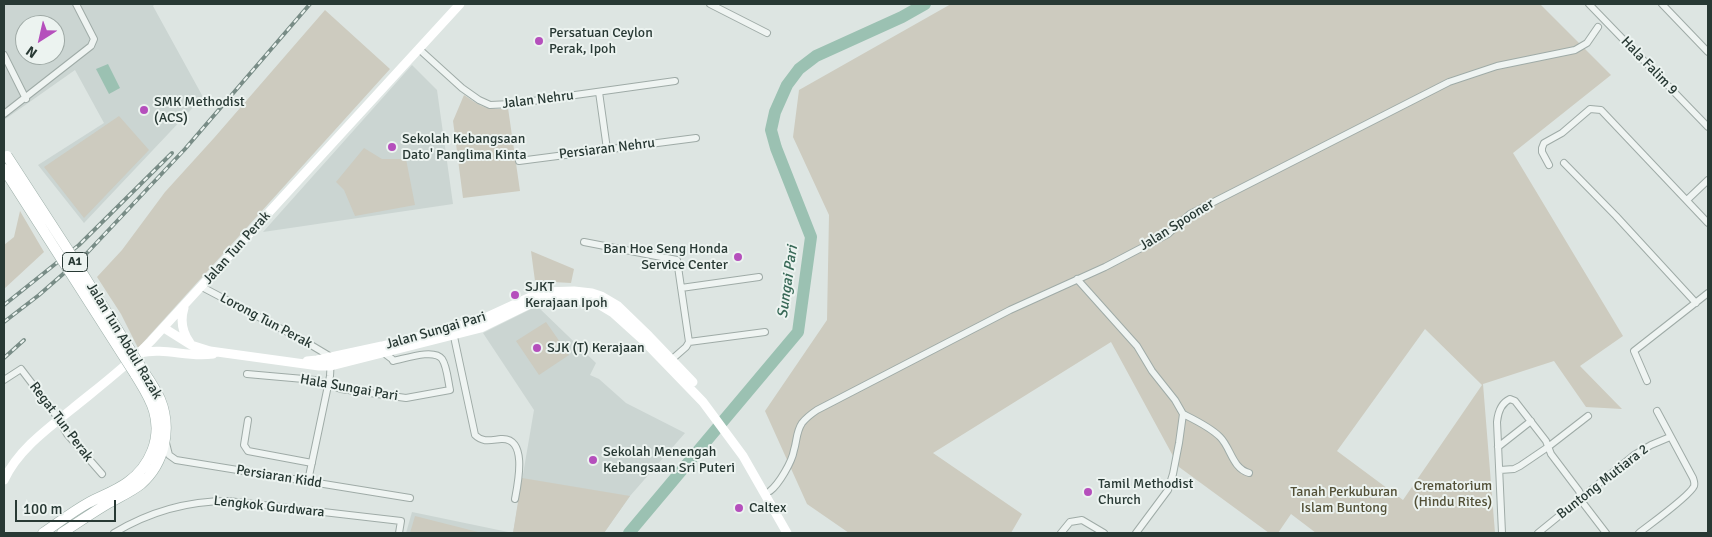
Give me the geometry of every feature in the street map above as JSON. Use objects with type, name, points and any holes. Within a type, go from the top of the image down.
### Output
[{"type":"main road","name":"Jalan Tun Perak","points":[[4,480],[12,464],[20,455],[58,420],[139,353],[164,328],[460,4]]},
{"type":"main road","name":"Jalan Tun Abdul Razak","points":[[5,154],[72,256],[138,371],[156,422],[155,442],[142,470],[127,483],[84,506],[43,533]]},
{"type":"main road","name":"Jalan Tun Abdul Razak","points":[[4,169],[138,371],[155,390],[162,407],[166,427],[160,458],[142,483],[62,533]]},
{"type":"main road","name":"Jalan Sungai Pari","points":[[164,328],[191,345],[204,350],[287,362],[331,361],[384,353],[430,341],[478,321],[544,299],[591,301],[613,312],[670,361],[705,400],[770,491],[794,533]]},
{"type":"main road","points":[[186,303],[182,327],[191,345]]},
{"type":"main road","name":"Jalan Sungai Pari","points":[[331,361],[453,332]]},
{"type":"main road","points":[[139,353],[160,350],[200,356],[223,353]]},
{"type":"main road","name":"Jalan Sungai Pari","points":[[745,455],[787,533]]},
{"type":"street","points":[[4,114],[26,99],[93,43],[94,39],[76,4]]},
{"type":"street","points":[[710,4],[767,33]]},
{"type":"street","name":"Hala Falim 9","points":[[1589,4],[1708,127]]},
{"type":"street","points":[[1662,4],[1708,52]]},
{"type":"street","name":"Jalan Spooner","points":[[770,491],[789,464],[794,452],[798,430],[808,416],[1010,310],[1105,267],[1168,234],[1190,214],[1449,82],[1497,66],[1575,50],[1587,43],[1598,27]]},
{"type":"street","name":"Jalan Nehru","points":[[419,49],[467,92],[478,100],[490,105],[676,81]]},
{"type":"street","points":[[4,55],[26,99]]},
{"type":"street","points":[[599,92],[607,149]]},
{"type":"street","points":[[1549,165],[1542,152],[1544,143],[1562,133],[1590,109],[1603,111],[1708,223]]},
{"type":"street","name":"Persiaran Nehru","points":[[519,161],[696,138]]},
{"type":"street","points":[[1564,163],[1696,303]]},
{"type":"street","points":[[1687,200],[1708,180]]},
{"type":"street","points":[[584,242],[677,260],[689,342]]},
{"type":"street","points":[[681,288],[759,277]]},
{"type":"street","points":[[1077,279],[1137,346],[1152,371],[1171,394],[1183,414],[1220,436],[1239,468],[1249,473]]},
{"type":"street","name":"Lorong Tun Perak","points":[[202,287],[306,342],[331,361]]},
{"type":"street","points":[[1646,381],[1634,351],[1708,293]]},
{"type":"street","points":[[453,332],[475,435],[482,440],[510,440],[518,452],[519,463],[515,499]]},
{"type":"street","points":[[670,361],[689,342],[765,332]]},
{"type":"street","points":[[384,353],[392,358],[392,361],[432,353],[430,341]]},
{"type":"street","name":"Hala Sungai Pari","points":[[248,374],[315,380],[341,389],[406,398],[450,390],[444,360],[432,353]]},
{"type":"street","points":[[308,481],[329,384],[331,361]]},
{"type":"street","name":"Regat Tun Perak","points":[[4,380],[21,369],[67,434],[102,474]]},
{"type":"street","points":[[1502,533],[1498,415],[1500,409],[1510,400],[1515,401],[1546,441],[1551,454],[1579,491],[1585,506],[1606,533]]},
{"type":"street","points":[[1639,533],[1687,495],[1694,486],[1693,478],[1657,411]]},
{"type":"street","points":[[1136,533],[1168,490],[1178,451],[1183,414]]},
{"type":"street","points":[[1500,470],[1514,469],[1520,466],[1588,416]]},
{"type":"street","points":[[248,420],[244,445],[248,451],[312,463]]},
{"type":"street","points":[[1498,447],[1531,421]]},
{"type":"street","name":"Buntong Mutiara 2","points":[[1538,533],[1634,455],[1670,436]]},
{"type":"street","name":"Persiaran Kidd","points":[[165,437],[168,452],[176,460],[410,498]]},
{"type":"street","name":"Lengkok Gurdwara","points":[[114,533],[129,524],[160,512],[210,501],[242,501],[285,508],[401,521],[399,533]]},
{"type":"street","points":[[1061,533],[1070,522],[1082,520],[1104,533]]},
{"type":"shaded area","name":"SMK Methodist (ACS)","points":[[4,4],[155,4],[153,6],[203,97],[84,223],[38,165],[104,123],[75,70],[4,120]]},
{"type":"shaded area","points":[[108,64],[120,88],[109,94],[96,69]]},
{"type":"shaded area","name":"Sekolah Kebangsaan Dato' Panglima Kinta","points":[[412,65],[437,90],[453,204],[263,232]]},
{"type":"shaded area","name":"Sekolah Menengah Kebangsaan Sri Puteri","points":[[537,306],[596,363],[590,375],[599,379],[626,403],[685,433],[630,496],[604,533],[513,533],[534,410],[483,333]]},
{"type":"shaded area","points":[[412,512],[513,533],[406,533]]},
{"type":"green space","points":[[951,4],[1540,4],[1611,75],[1513,153],[1623,336],[1580,366],[1622,409],[1586,407],[1554,361],[1483,384],[1495,533],[1316,533],[1291,514],[1278,533],[1269,533],[1179,467],[1111,342],[933,453],[1022,514],[1011,533],[849,533],[807,504],[765,411],[827,320],[829,215],[793,137],[799,90]],"holes":[[[1425,329],[1482,385],[1403,500],[1337,451]]]},
{"type":"green space","points":[[325,10],[390,69],[138,348],[121,314],[97,277],[122,250],[165,192]]},
{"type":"green space","points":[[464,95],[485,107],[494,109],[508,108],[520,191],[463,198],[453,121]]},
{"type":"green space","points":[[119,116],[149,150],[84,218],[44,167]]},
{"type":"green space","points":[[364,148],[382,159],[406,159],[415,205],[355,216],[344,190],[336,182]]},
{"type":"green space","points":[[20,211],[44,252],[4,289],[4,245],[14,237]]},
{"type":"green space","points":[[531,251],[574,269],[571,283],[535,281]]},
{"type":"green space","points":[[546,322],[569,355],[539,375],[516,341]]},
{"type":"green space","points":[[522,477],[630,496],[604,533],[513,533]]},
{"type":"green space","points":[[415,516],[482,533],[410,533]]},
{"type":"waterway","name":"Sungai Pari","points":[[629,533],[798,332],[811,237],[776,148],[771,130],[775,112],[787,85],[799,69],[816,56],[902,17],[925,4]]},
{"type":"railway","points":[[4,322],[39,295],[86,254],[185,149],[310,4]]},
{"type":"railway","points":[[4,305],[79,245],[172,153]]},
{"type":"railway","points":[[4,358],[24,340]]},
{"type":"place","name":"Persatuan Ceylon Perak, Ipoh","points":[[539,41]]},
{"type":"place","name":"SMK Methodist (ACS)","points":[[144,110]]},
{"type":"place","name":"Sekolah Kebangsaan Dato' Panglima Kinta","points":[[392,147]]},
{"type":"place","name":"Ban Hoe Seng Honda Service Center","points":[[738,257]]},
{"type":"place","name":"SJKT Kerajaan Ipoh","points":[[515,295]]},
{"type":"place","name":"SJK (T) Kerajaan","points":[[537,348]]},
{"type":"place","name":"Sekolah Menengah Kebangsaan Sri Puteri","points":[[593,460]]},
{"type":"place","name":"Tamil Methodist Church","points":[[1088,492]]},
{"type":"place","name":"Caltex","points":[[739,508]]},
{"type":"park label","name":"Crematorium (Hindu Rites)","points":[[1453,494]]},
{"type":"park label","name":"Tanah Perkuburan Islam Buntong","points":[[1344,500]]}]
